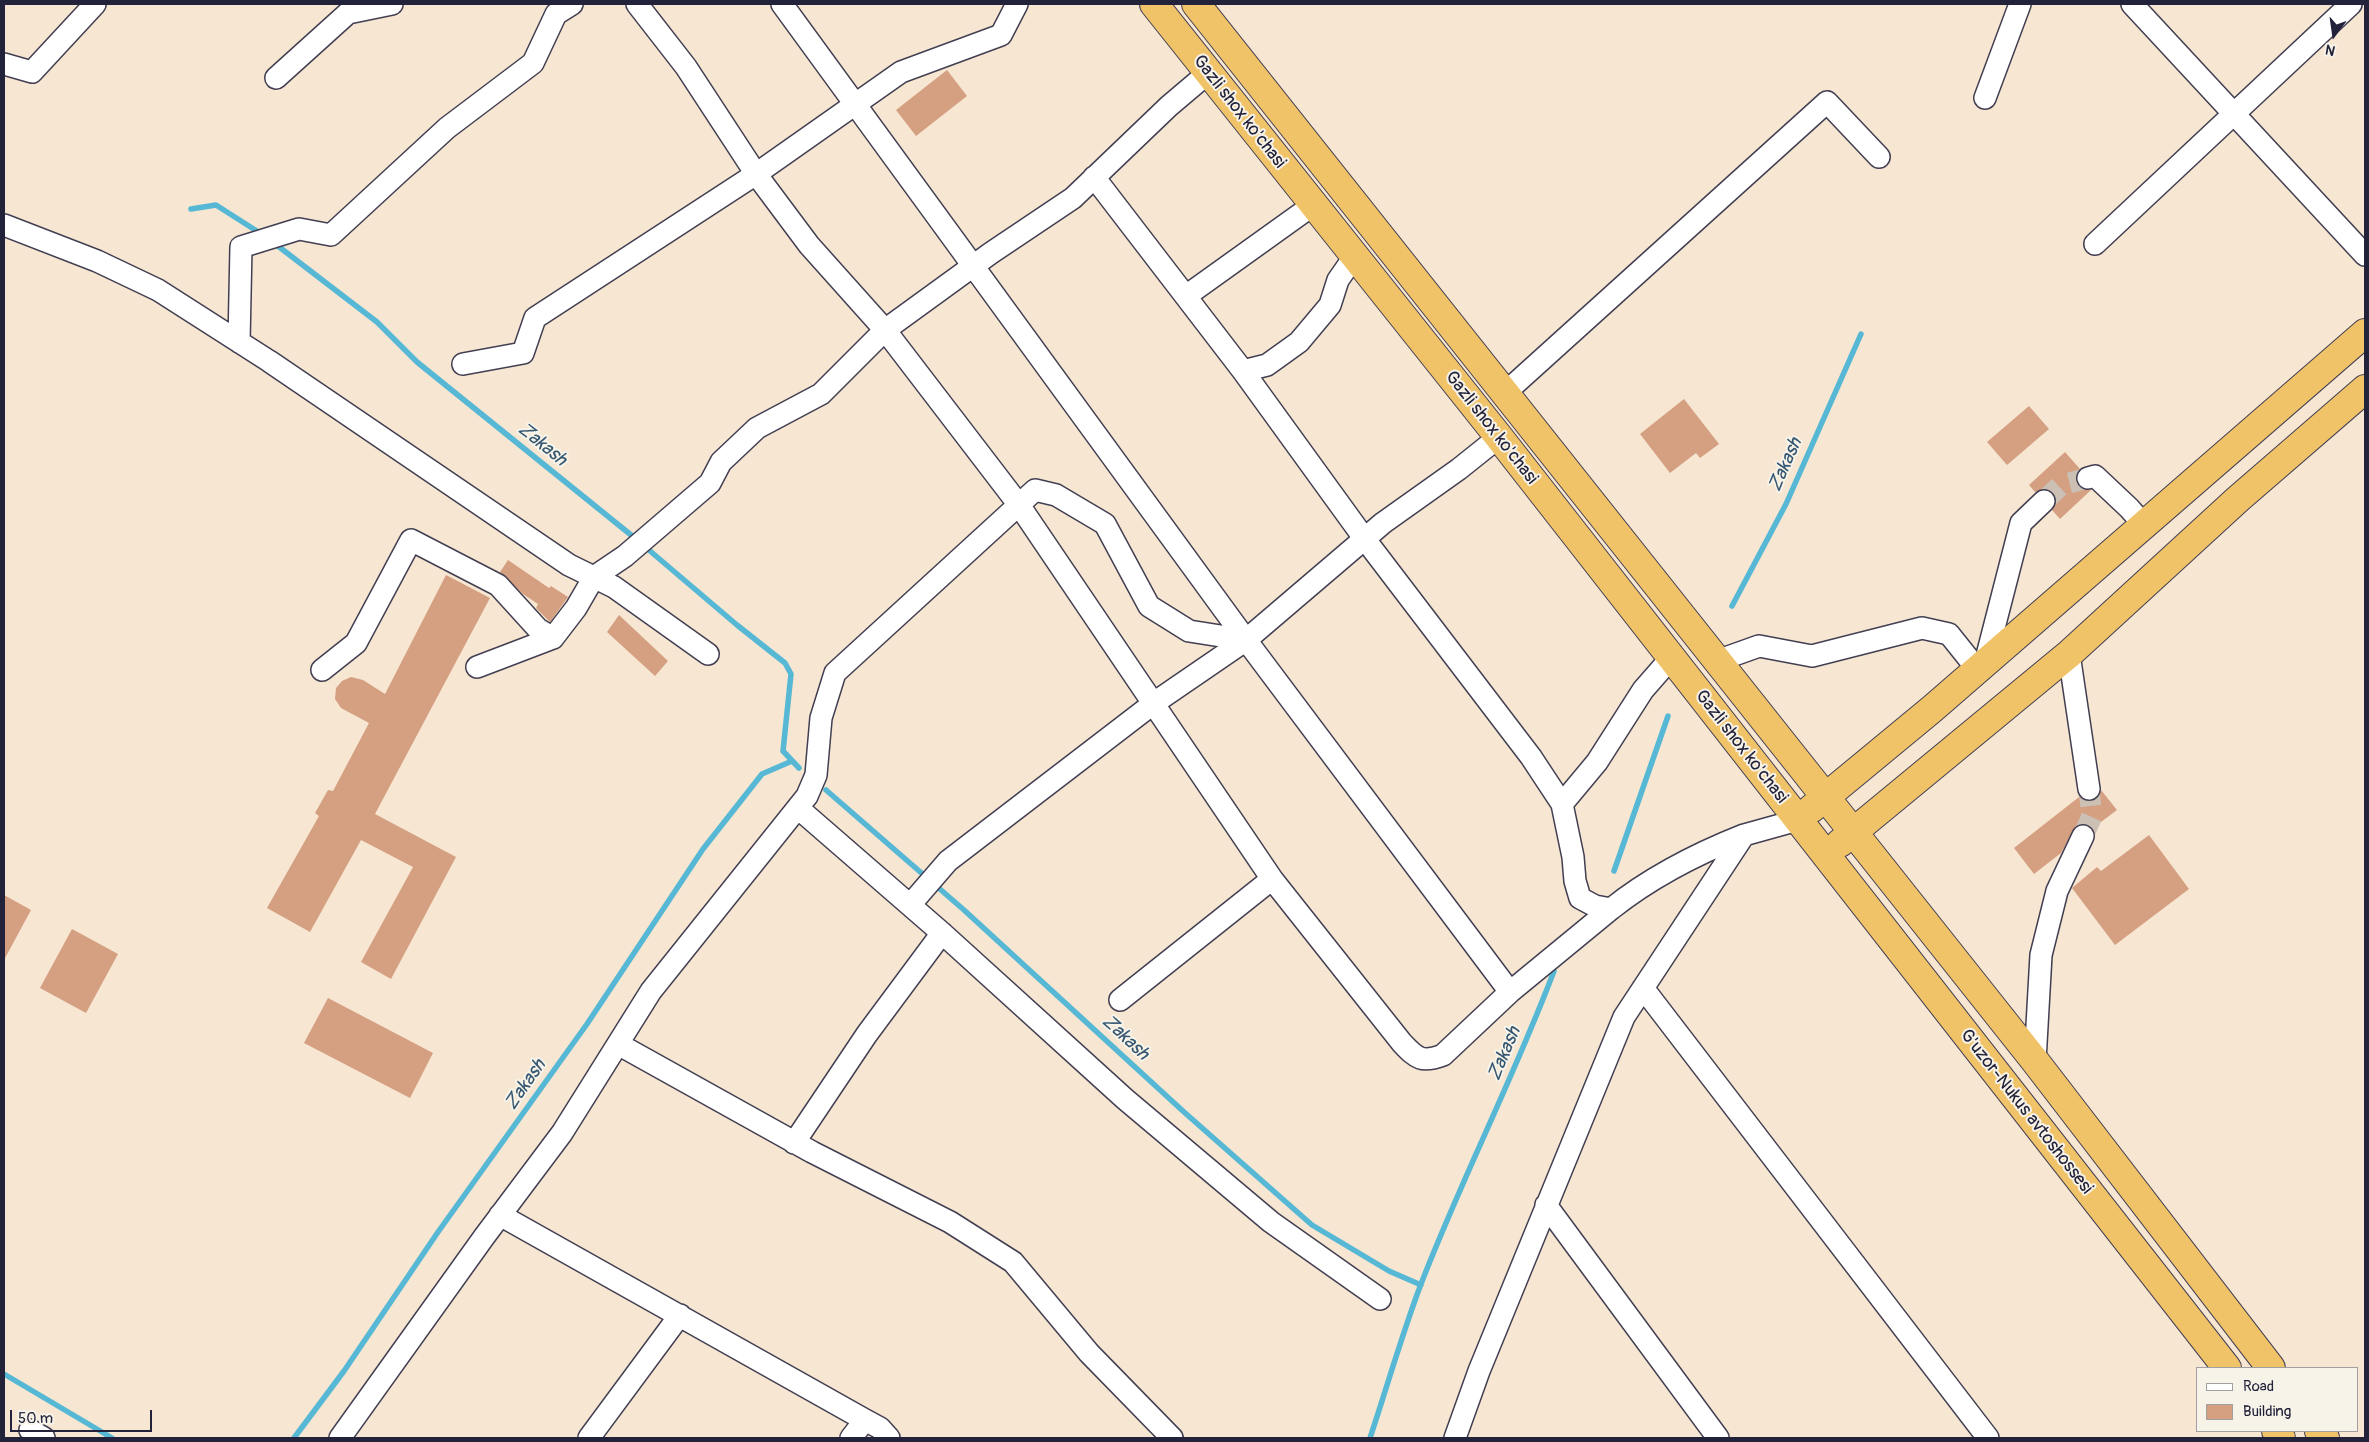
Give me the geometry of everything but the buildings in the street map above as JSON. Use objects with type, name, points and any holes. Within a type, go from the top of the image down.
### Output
[{"type":"highway","name":"Gazli shox ko'chasi","points":[[1154,4],[1499,437],[1825,855]]},
{"type":"highway","name":"Gazli shox ko'chasi","points":[[1196,4],[2035,1060]]},
{"type":"highway","points":[[1798,820],[2144,526],[2365,333]]},
{"type":"highway","points":[[1825,855],[2069,654],[2238,499],[2365,389]]},
{"type":"highway","points":[[2210,468],[2238,499]]},
{"type":"highway","name":"G'uzor-Nukus avtoshossesi","points":[[1825,855],[2226,1367]]},
{"type":"highway","points":[[2035,1060],[2270,1367]]},
{"type":"lane","points":[[4,64],[32,72],[95,4]]},
{"type":"lane","points":[[276,78],[348,13],[392,4]]},
{"type":"lane","points":[[239,342],[242,247],[299,229],[331,235],[446,128],[533,63],[556,14],[572,4]]},
{"type":"lane","points":[[637,4],[686,67],[756,174],[809,245],[885,330],[1019,505],[1272,879],[1414,1056],[1429,1061],[1443,1055],[1510,992],[1610,909],[1647,883],[1699,853],[1744,835],[1798,820]]},
{"type":"lane","points":[[782,4],[1246,640],[1510,992]]},
{"type":"lane","points":[[463,364],[523,353],[534,318],[756,174],[901,72],[1001,35],[1017,4]]},
{"type":"lane","points":[[1984,98],[2020,4]]},
{"type":"lane","points":[[2132,4],[2365,255]]},
{"type":"lane","points":[[2095,244],[2351,4]]},
{"type":"lane","points":[[477,667],[553,638],[576,608],[594,578],[625,556],[710,483],[722,462],[757,428],[821,394],[885,330],[972,266],[1073,198],[1208,73]]},
{"type":"lane","points":[[1506,392],[1827,102],[1879,156]]},
{"type":"lane","points":[[1094,177],[1186,296],[1364,538],[1531,757],[1562,804],[1573,857],[1575,881],[1580,898],[1595,906],[1610,909]]},
{"type":"lane","points":[[1186,296],[1313,205]]},
{"type":"lane","points":[[4,225],[97,261],[158,290],[239,342],[554,555],[614,587],[708,654]]},
{"type":"lane","points":[[1243,372],[1266,364],[1299,342],[1330,305],[1338,280],[1354,257]]},
{"type":"lane","points":[[914,900],[948,861],[1154,703],[1246,640],[1364,538],[1499,437]]},
{"type":"lane","points":[[2088,478],[2095,476],[2129,508],[2144,526]]},
{"type":"lane","points":[[340,1438],[500,1215],[562,1134],[651,991],[798,808],[816,775],[821,718],[835,673],[1035,490],[1056,495],[1104,524],[1150,606],[1189,631],[1246,640]]},
{"type":"lane","points":[[1717,661],[1759,646],[1812,656],[1922,628],[1949,634],[1981,666],[2021,523],[2044,501]]},
{"type":"lane","points":[[322,670],[356,643],[411,540],[498,585],[538,629],[553,638]]},
{"type":"lane","points":[[2069,654],[2089,789]]},
{"type":"lane","points":[[1562,804],[1602,754],[1643,690],[1671,658]]},
{"type":"lane","points":[[798,808],[914,900],[942,933],[1125,1099],[1264,1216],[1380,1299]]},
{"type":"lane","points":[[1455,1438],[1479,1371],[1624,1017],[1744,835]]},
{"type":"lane","points":[[2035,1060],[2041,956],[2057,891],[2083,836]]},
{"type":"lane","points":[[1120,1000],[1272,879]]},
{"type":"lane","points":[[794,1143],[867,1034],[942,933]]},
{"type":"lane","points":[[1644,988],[1988,1438]]},
{"type":"lane","points":[[618,1044],[794,1143],[950,1222],[1013,1262],[1089,1353],[1172,1438]]},
{"type":"lane","points":[[1546,1205],[1718,1438]]},
{"type":"lane","points":[[500,1215],[880,1428],[889,1438]]},
{"type":"lane","points":[[589,1438],[680,1315]]},
{"type":"lane","points":[[851,1438],[865,1420]]},
{"type":"waterway","name":"Zakash","points":[[191,209],[216,205],[263,235]]},
{"type":"waterway","name":"Zakash","points":[[274,243],[377,322],[417,362],[636,539]]},
{"type":"waterway","name":"Zakash","points":[[1732,606],[1786,504],[1861,334]]},
{"type":"waterway","name":"Zakash","points":[[643,545],[785,663],[791,674],[783,751],[799,768]]},
{"type":"waterway","name":"Zakash","points":[[1614,871],[1668,716]]},
{"type":"waterway","name":"Zakash","points":[[294,1438],[344,1371],[438,1232],[587,1024],[703,849],[762,774],[792,761]]},
{"type":"waterway","name":"Zakash","points":[[826,790],[964,910],[1184,1112],[1312,1225],[1389,1271],[1421,1285]]},
{"type":"waterway","name":"Zakash","points":[[1370,1438],[1421,1284],[1554,971]]},
{"type":"waterway","name":"Zakash","points":[[4,1374],[112,1438]]},
{"type":"tunnel","points":[[2044,501],[2061,485],[2088,478]]},
{"type":"tunnel","points":[[2083,836],[2092,816],[2089,789]]}]
